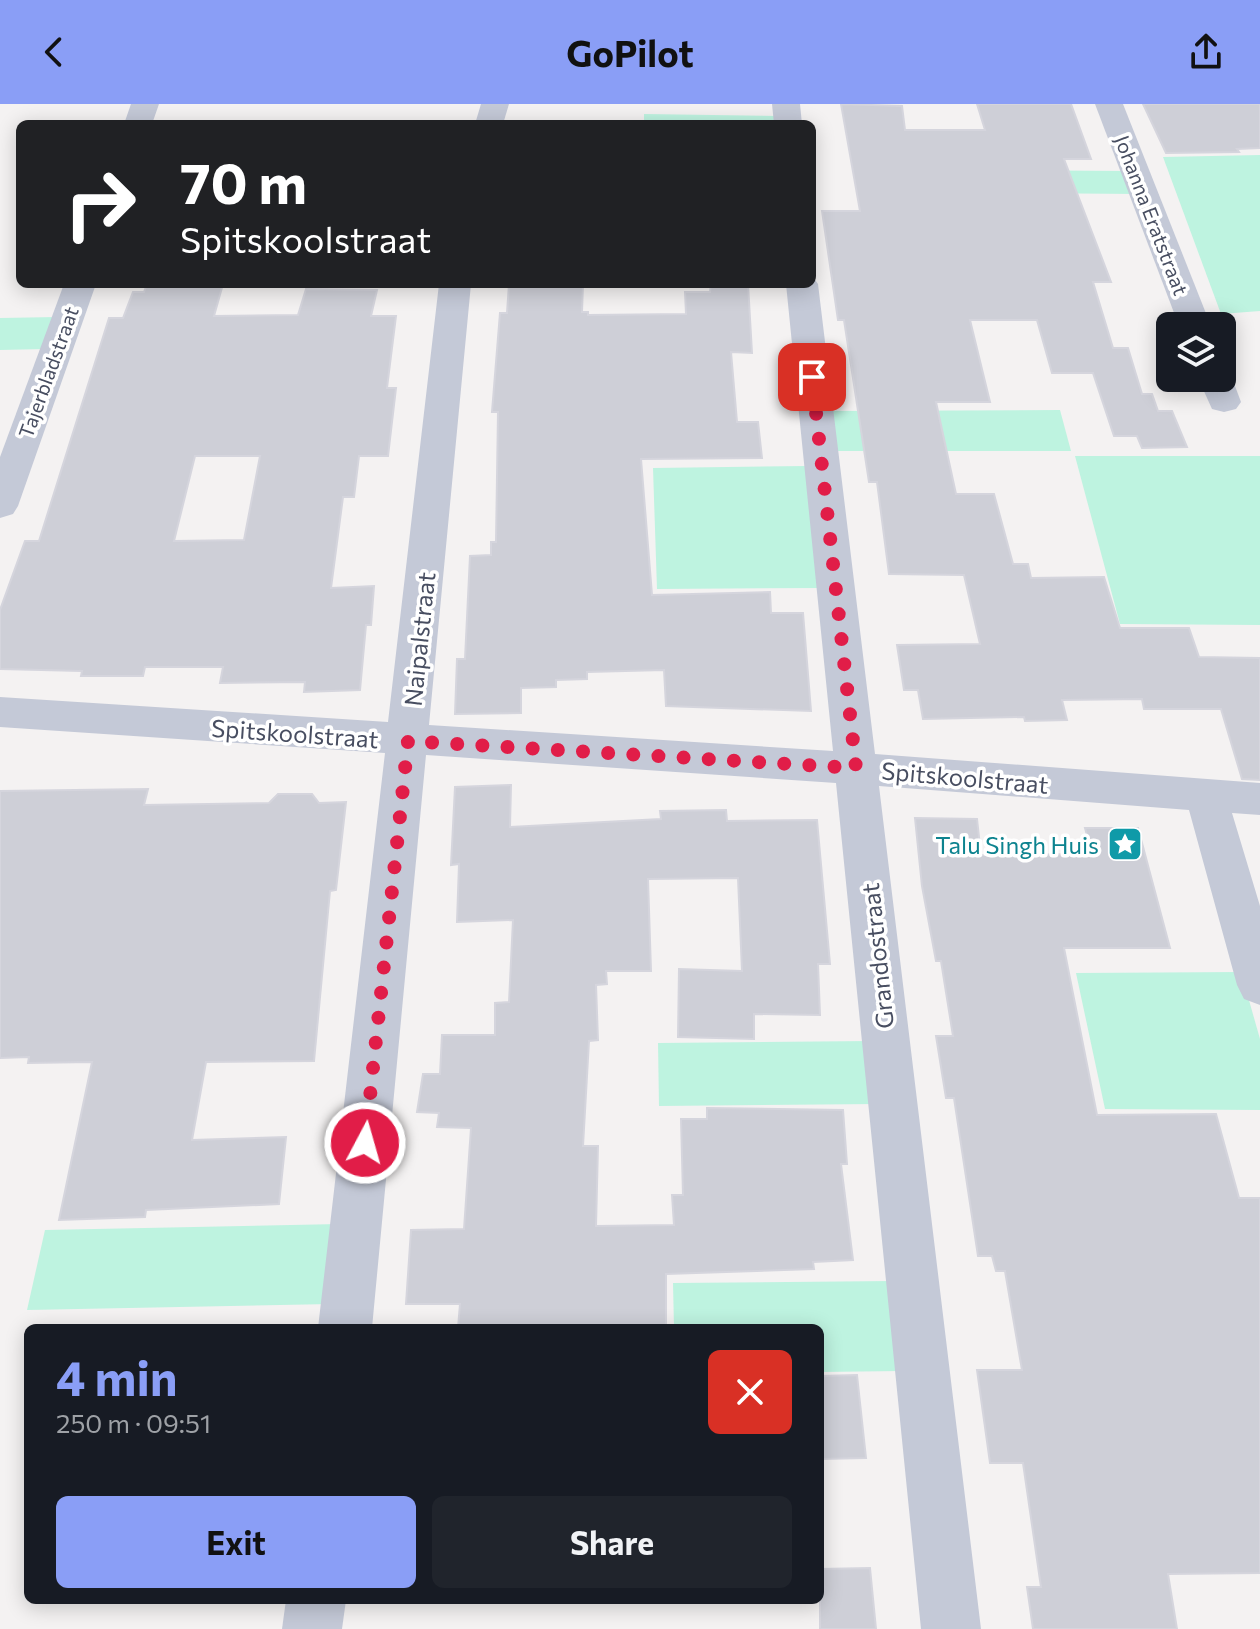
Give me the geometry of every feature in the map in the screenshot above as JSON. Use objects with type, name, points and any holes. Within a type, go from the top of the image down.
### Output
[{"type":"street","name":"Johanna Eratstraat","points":[[1109,104],[1190,312]]},
{"type":"street","name":"Tajerbladstraat","points":[[0,506],[79,288]]},
{"type":"street","name":"Naipalstraat","points":[[345,1324],[455,288]]},
{"type":"street","name":"Grandostraat","points":[[802,288],[951,1629]]},
{"type":"street","name":"Spitskoolstraat","points":[[0,712],[856,768],[1260,799]]},
{"type":"street","points":[[1206,796],[1260,985]]},
{"type":"street","points":[[312,1629],[315,1604]]},
{"type":"green space","points":[[644,114],[778,116],[778,120],[644,120]]},
{"type":"green space","points":[[1260,155],[1260,311],[1220,312],[1163,157]]},
{"type":"green space","points":[[999,170],[1129,171],[1137,194],[1005,193]]},
{"type":"green space","points":[[57,317],[46,349],[0,350],[0,318]]},
{"type":"green space","points":[[1060,410],[1071,451],[834,451],[829,411]]},
{"type":"green space","points":[[1075,456],[1260,456],[1260,625],[1120,624]]},
{"type":"green space","points":[[807,466],[823,588],[657,589],[653,468]]},
{"type":"green space","points":[[1241,972],[1260,1039],[1260,1110],[1105,1109],[1076,973]]},
{"type":"green space","points":[[872,1041],[879,1104],[659,1106],[658,1043]]},
{"type":"green space","points":[[340,1224],[332,1304],[27,1310],[45,1230]]},
{"type":"green space","points":[[892,1281],[902,1371],[824,1372],[824,1324],[674,1324],[673,1283]]},
{"type":"building","points":[[841,104],[902,106],[905,130],[985,130],[977,104],[1071,104],[1091,159],[1064,159],[1111,282],[1093,282],[1113,348],[1128,348],[1142,394],[1152,394],[1158,411],[1172,411],[1187,447],[1142,448],[1137,436],[1114,436],[1093,373],[1052,373],[1037,320],[970,320],[990,402],[936,402],[956,494],[994,494],[1013,564],[1028,564],[1031,578],[1104,577],[1120,628],[1189,628],[1199,657],[1260,658],[1260,780],[1242,779],[1221,709],[1144,709],[1142,699],[1062,700],[1067,720],[1025,721],[1024,717],[923,719],[918,690],[904,690],[897,645],[980,644],[964,575],[889,574],[877,482],[869,482],[844,320],[838,320],[822,211],[860,211]]},
{"type":"building","points":[[1143,104],[1260,104],[1260,148],[1237,149],[1239,152],[1166,153]]},
{"type":"building","points":[[146,288],[222,288],[214,316],[298,315],[306,289],[377,290],[371,316],[396,316],[387,388],[396,388],[388,456],[359,456],[354,497],[343,497],[331,588],[374,586],[371,625],[366,625],[360,690],[304,692],[305,682],[220,683],[223,667],[145,667],[143,676],[81,676],[82,671],[0,669],[0,610],[25,541],[39,541],[109,318],[123,318],[133,292],[144,292]],"holes":[[[195,456],[260,456],[244,540],[174,541]]]},
{"type":"building","points":[[509,288],[583,288],[582,312],[588,312],[588,315],[686,314],[685,292],[748,288],[752,353],[731,352],[737,422],[758,422],[762,458],[641,459],[652,595],[770,592],[771,613],[803,613],[811,711],[666,706],[664,670],[587,672],[587,679],[556,680],[556,687],[521,688],[521,713],[455,714],[457,659],[465,659],[470,556],[491,555],[491,542],[496,542],[498,412],[492,412],[500,313],[507,313]]},
{"type":"building","points":[[511,785],[510,827],[661,819],[660,811],[726,810],[727,821],[817,820],[830,964],[818,964],[820,1015],[754,1014],[754,1039],[678,1037],[679,969],[742,971],[738,878],[648,879],[651,971],[606,971],[607,984],[596,985],[598,1040],[589,1041],[583,1146],[598,1146],[596,1226],[674,1225],[672,1195],[683,1195],[681,1119],[707,1119],[707,1108],[843,1110],[847,1164],[841,1164],[853,1260],[813,1262],[814,1269],[666,1274],[666,1324],[458,1324],[460,1304],[406,1304],[411,1230],[464,1229],[471,1128],[437,1127],[439,1113],[417,1112],[423,1074],[440,1074],[442,1035],[495,1035],[495,1003],[509,1002],[513,920],[457,922],[459,864],[451,865],[455,787]]},
{"type":"building","points":[[148,789],[144,805],[269,803],[278,794],[312,794],[319,803],[346,802],[336,890],[330,891],[314,1061],[206,1062],[192,1140],[286,1137],[279,1204],[146,1210],[145,1217],[59,1220],[92,1062],[28,1063],[29,1057],[0,1058],[0,791]]},
{"type":"building","points":[[915,818],[977,819],[981,855],[1092,854],[1085,828],[1138,828],[1170,948],[1064,948],[1097,1115],[1216,1114],[1239,1198],[1260,1198],[1260,1573],[1168,1574],[1177,1629],[1033,1629],[1027,1587],[1041,1587],[1023,1463],[990,1463],[977,1370],[1022,1370],[1005,1271],[996,1271],[992,1256],[978,1256],[954,1098],[946,1098],[936,1036],[953,1036],[941,961],[936,961],[922,886]]},
{"type":"building","points":[[857,1375],[866,1458],[824,1459],[824,1376]]},
{"type":"building","points":[[870,1568],[876,1629],[820,1629],[824,1569]]},
{"type":"place","name":"Talu Singh Huis","points":[[1125,844]]},
{"type":"route","points":[[365,1143],[408,741],[856,768],[812,377]]}]
